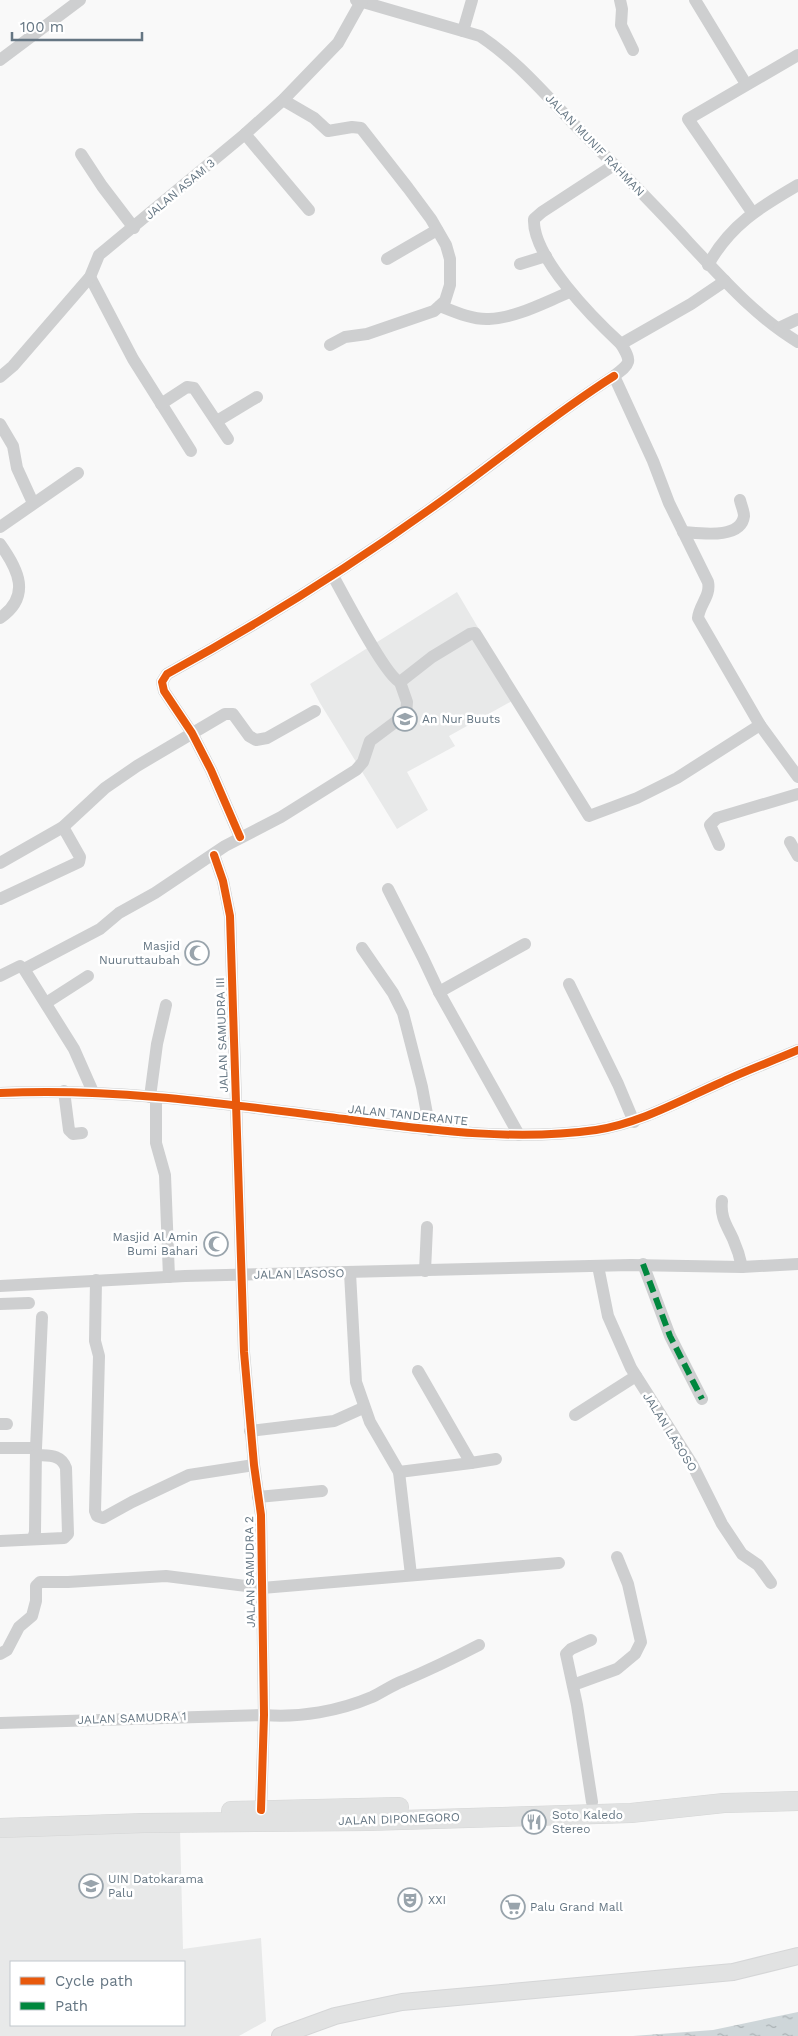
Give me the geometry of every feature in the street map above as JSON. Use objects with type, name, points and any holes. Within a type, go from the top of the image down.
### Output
[{"type":"highway","name":"JALAN DIPONEGORO","points":[[0,1817],[592,1802],[734,1792],[798,1791]]},
{"type":"highway","name":"JALAN DIPONEGORO","points":[[0,1828],[144,1823],[330,1822],[630,1813],[724,1803],[798,1801]]},
{"type":"main road","points":[[280,2036],[335,2016],[402,2002],[733,1972],[798,1956]]},
{"type":"street","points":[[0,60],[80,0]]},
{"type":"street","points":[[463,31],[472,0]]},
{"type":"street","points":[[620,0],[622,9],[621,25],[634,50]]},
{"type":"street","points":[[696,0],[746,84]]},
{"type":"street","name":"JALAN MUNIF RAHMAN","points":[[360,1],[424,18],[480,36],[509,57],[668,220],[708,265],[779,328],[798,342]]},
{"type":"street","name":"JALAN ASAM 3","points":[[0,377],[13,366],[90,277],[100,255],[245,134],[283,100],[338,43],[360,1]]},
{"type":"street","points":[[752,212],[688,120],[691,116],[798,55]]},
{"type":"street","points":[[283,100],[314,118],[328,131],[352,127],[361,128],[408,188],[437,230],[446,245],[450,259],[450,285],[445,301],[440,306],[420,318],[367,334],[345,338],[330,345]]},
{"type":"street","points":[[245,134],[309,210]]},
{"type":"street","points":[[82,154],[107,194],[134,228]]},
{"type":"street","points":[[240,837],[211,770],[192,733],[164,691],[162,682],[166,674],[222,644],[333,576],[434,507],[491,463],[626,367],[629,357],[621,344],[570,292],[546,256],[535,235],[534,219],[614,165]]},
{"type":"street","points":[[708,265],[717,251],[752,212],[798,185]]},
{"type":"street","points":[[387,259],[437,230]]},
{"type":"street","points":[[520,264],[546,256]]},
{"type":"street","points":[[90,277],[133,359],[191,451]]},
{"type":"street","points":[[621,344],[691,304],[725,281]]},
{"type":"street","points":[[440,306],[478,319],[488,320],[503,318],[570,292]]},
{"type":"street","points":[[779,328],[798,319]]},
{"type":"street","points":[[614,376],[654,461],[669,502],[703,571],[709,590],[698,618],[760,725],[798,777]]},
{"type":"street","points":[[161,404],[190,386],[194,388],[228,439]]},
{"type":"street","points":[[217,421],[257,397]]},
{"type":"street","points":[[0,424],[14,446],[17,468],[32,502]]},
{"type":"street","points":[[0,527],[32,502],[78,473]]},
{"type":"street","points":[[683,532],[722,534],[731,531],[741,524],[744,515],[740,500]]},
{"type":"street","points":[[0,544],[16,570],[20,584],[16,601],[0,618]]},
{"type":"street","points":[[24,968],[100,929],[119,914],[240,837],[281,817],[361,766],[370,741],[406,714],[407,702],[400,682],[396,680],[384,665],[333,576]]},
{"type":"street","points":[[400,682],[432,658],[470,634],[475,634],[589,816],[637,798],[677,778],[760,725]]},
{"type":"street","points":[[0,863],[63,827],[105,788],[225,714],[233,714],[252,739],[263,739],[315,711]]},
{"type":"street","points":[[719,845],[710,825],[717,818],[798,794]]},
{"type":"street","points":[[0,899],[79,862],[80,858],[63,827]]},
{"type":"street","points":[[790,842],[798,856]]},
{"type":"street","name":"JALAN SAMUDRA III","points":[[214,855],[223,881],[230,916],[240,1276]]},
{"type":"street","points":[[388,889],[424,958],[439,992],[520,1135]]},
{"type":"street","points":[[439,992],[525,944]]},
{"type":"street","points":[[362,948],[393,993],[403,1014],[422,1087],[430,1130]]},
{"type":"street","points":[[0,976],[17,966],[24,968],[74,1049],[93,1092]]},
{"type":"street","points":[[46,1003],[88,976]]},
{"type":"street","points":[[569,984],[618,1084],[634,1122]]},
{"type":"street","points":[[166,1005],[158,1044],[153,1097],[156,1143],[165,1175],[169,1276]]},
{"type":"street","name":"JALAN TANDERANTE","points":[[0,1093],[93,1092],[236,1106],[430,1130],[520,1135],[595,1130],[634,1122],[725,1080],[798,1050]]},
{"type":"street","points":[[64,1091],[69,1130],[73,1134],[82,1133]]},
{"type":"street","points":[[722,1201],[721,1210],[724,1221],[733,1238],[742,1267]]},
{"type":"street","points":[[424,1270],[427,1227]]},
{"type":"street","points":[[643,1264],[670,1336],[702,1399]]},
{"type":"street","name":"JALAN LASOSO","points":[[0,1286],[169,1276],[240,1276],[643,1264],[742,1267],[798,1264]]},
{"type":"street","name":"JALAN LASOSO","points":[[598,1266],[608,1316],[623,1352],[636,1376],[692,1464],[722,1524],[742,1554],[758,1565],[771,1583]]},
{"type":"street","points":[[350,1273],[356,1382],[363,1408],[399,1472],[411,1575]]},
{"type":"street","name":"JALAN SAMUDRA 2","points":[[240,1276],[250,1431],[262,1516],[264,1714],[261,1810]]},
{"type":"street","points":[[96,1280],[95,1341],[100,1356],[95,1511],[98,1518],[103,1518],[189,1475],[254,1466]]},
{"type":"street","points":[[0,1304],[30,1303]]},
{"type":"street","points":[[33,1539],[35,1532],[36,1452],[42,1317]]},
{"type":"street","points":[[418,1371],[471,1463]]},
{"type":"street","points":[[575,1415],[636,1376]]},
{"type":"street","points":[[250,1431],[334,1421],[363,1408]]},
{"type":"street","points":[[0,1448],[56,1456],[64,1463],[66,1468],[68,1532],[64,1538],[0,1541]]},
{"type":"street","points":[[399,1472],[496,1459]]},
{"type":"street","points":[[258,1497],[322,1491]]},
{"type":"street","points":[[573,1685],[617,1669],[635,1654],[641,1642],[628,1584],[617,1557]]},
{"type":"street","name":"JALAN SAMUDRA 2","points":[[0,1654],[7,1650],[19,1627],[32,1616],[36,1601],[36,1586],[40,1582],[166,1576],[262,1588],[559,1562]]},
{"type":"street","points":[[591,1640],[571,1649],[566,1654],[573,1685],[592,1802]]},
{"type":"street","name":"JALAN SAMUDRA 1","points":[[0,1722],[264,1714],[289,1717],[349,1705],[373,1696],[479,1645]]},
{"type":"shaded area","name":"An Nur Buuts","points":[[457,592],[519,697],[449,736],[455,746],[407,772],[428,810],[397,829],[310,684]]},
{"type":"shaded area","name":"UIN Datokarama Palu","points":[[180,1829],[183,1949],[261,1938],[266,2021],[239,2036],[0,2036],[0,1834]]},
{"type":"water","points":[[798,2012],[798,2036],[633,2036],[713,2030]]},
{"type":"marked path","points":[[643,1264],[670,1336],[702,1399]]},
{"type":"cycle path","points":[[240,837],[211,770],[192,733],[164,691],[162,682],[167,674],[269,615],[368,552],[456,491],[568,407],[614,376]]},
{"type":"cycle path","points":[[214,855],[223,881],[230,916],[244,1352],[254,1465],[261,1515],[264,1715],[261,1810]]},
{"type":"cycle path","points":[[0,1093],[45,1092],[135,1095],[448,1131],[537,1135],[596,1130],[629,1122],[798,1050]]},
{"type":"place","name":"An Nur Buuts","points":[[405,719]]},
{"type":"place","name":"Masjid Nuuruttaubah","points":[[197,953]]},
{"type":"place","name":"Masjid Al Amin Bumi Bahari","points":[[216,1244]]},
{"type":"place","name":"Soto Kaledo Stereo","points":[[534,1822]]},
{"type":"place","name":"UIN Datokarama Palu","points":[[91,1886]]},
{"type":"place","name":"XXI","points":[[410,1900]]},
{"type":"place","name":"Palu Grand Mall","points":[[513,1907]]}]
